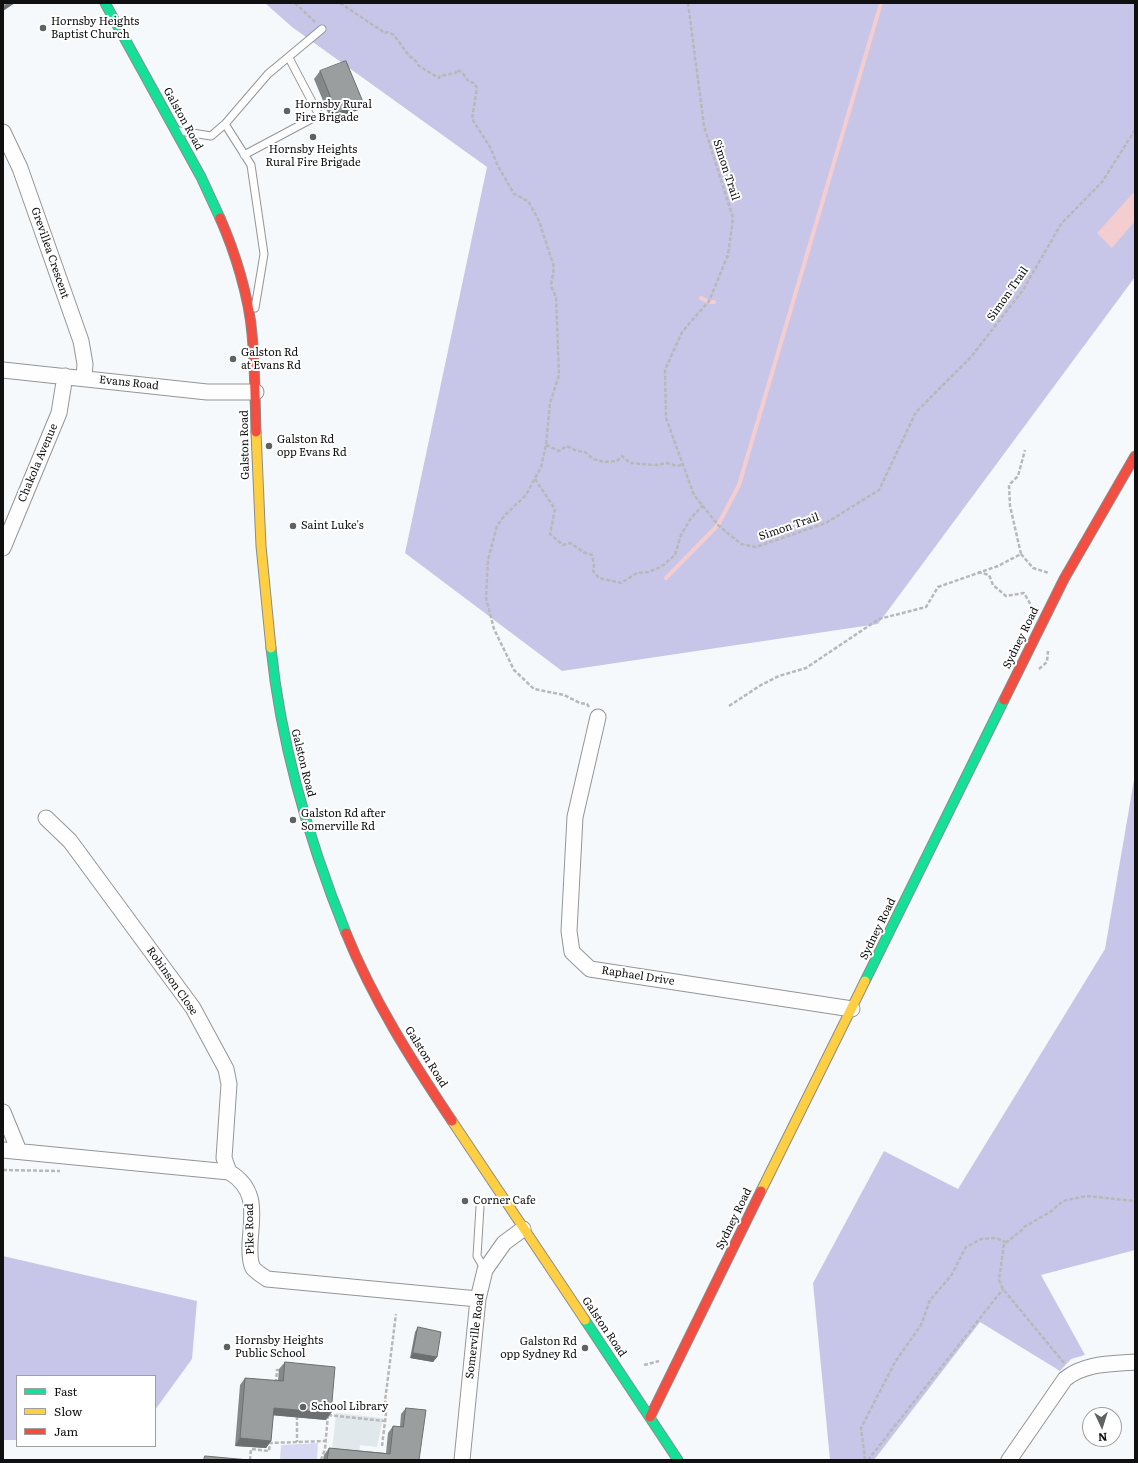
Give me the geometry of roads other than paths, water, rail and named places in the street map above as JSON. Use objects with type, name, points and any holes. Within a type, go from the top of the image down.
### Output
[{"type":"main road","name":"Galston Road","points":[[105,3],[201,176],[231,243],[242,282],[252,332],[256,392],[261,546],[276,694],[295,785],[312,841],[332,898],[360,968],[374,995],[438,1100],[678,1460]]},
{"type":"main road","name":"Sydney Road","points":[[650,1417],[1064,578],[1135,456]]},
{"type":"street","name":"Grevillea Crescent","points":[[3,132],[20,168],[81,341],[84,354],[84,378]]},
{"type":"street","name":"Evans Road","points":[[3,370],[207,392],[256,392]]},
{"type":"street","name":"Chakola Avenue","points":[[3,548],[59,413],[65,376]]},
{"type":"street","name":"Raphael Drive","points":[[598,717],[575,817],[569,930],[572,952],[590,969],[852,1009]]},
{"type":"street","name":"Robinson Close","points":[[46,818],[70,841],[193,1008],[219,1054],[226,1069],[229,1084],[224,1158],[228,1172]]},
{"type":"street","points":[[3,1112],[19,1152]]},
{"type":"street","name":"Pike Road","points":[[3,1150],[228,1172],[244,1183],[249,1194],[252,1203],[250,1258],[253,1268],[267,1280],[478,1299]]},
{"type":"street","name":"Somerville Road","points":[[462,1460],[478,1299],[485,1270],[504,1243],[524,1229]]},
{"type":"street","points":[[1009,1460],[1065,1379],[1073,1373],[1091,1366],[1135,1362]]},
{"type":"lane","points":[[176,130],[211,136],[225,124],[268,74],[322,29]]},
{"type":"lane","points":[[244,155],[319,114],[289,58]]},
{"type":"lane","points":[[225,124],[251,165],[264,254],[252,332]]},
{"type":"lane","points":[[480,1207],[476,1256],[485,1270]]},
{"type":"waterway","points":[[666,578],[718,525],[739,485],[881,3]]},
{"type":"waterway","points":[[701,298],[707,301]]},
{"type":"place","name":"Hornsby Heights Baptist Church","points":[[43,28]]},
{"type":"place","name":"Hornsby Rural Fire Brigade","points":[[287,111]]},
{"type":"place","name":"Hornsby Heights Rural Fire Brigade","points":[[313,137]]},
{"type":"place","name":"Galston Rd at Evans Rd","points":[[233,359]]},
{"type":"place","name":"Galston Rd opp Evans Rd","points":[[269,446]]},
{"type":"place","name":"Saint Luke's","points":[[293,526]]},
{"type":"place","name":"Galston Rd after Somerville Rd","points":[[293,820]]},
{"type":"place","name":"Corner Cafe","points":[[465,1201]]},
{"type":"place","name":"Hornsby Heights Public School","points":[[227,1347]]},
{"type":"place","name":"Galston Rd opp Sydney Rd","points":[[585,1348]]},
{"type":"place","name":"School Library","points":[[303,1407]]}]
